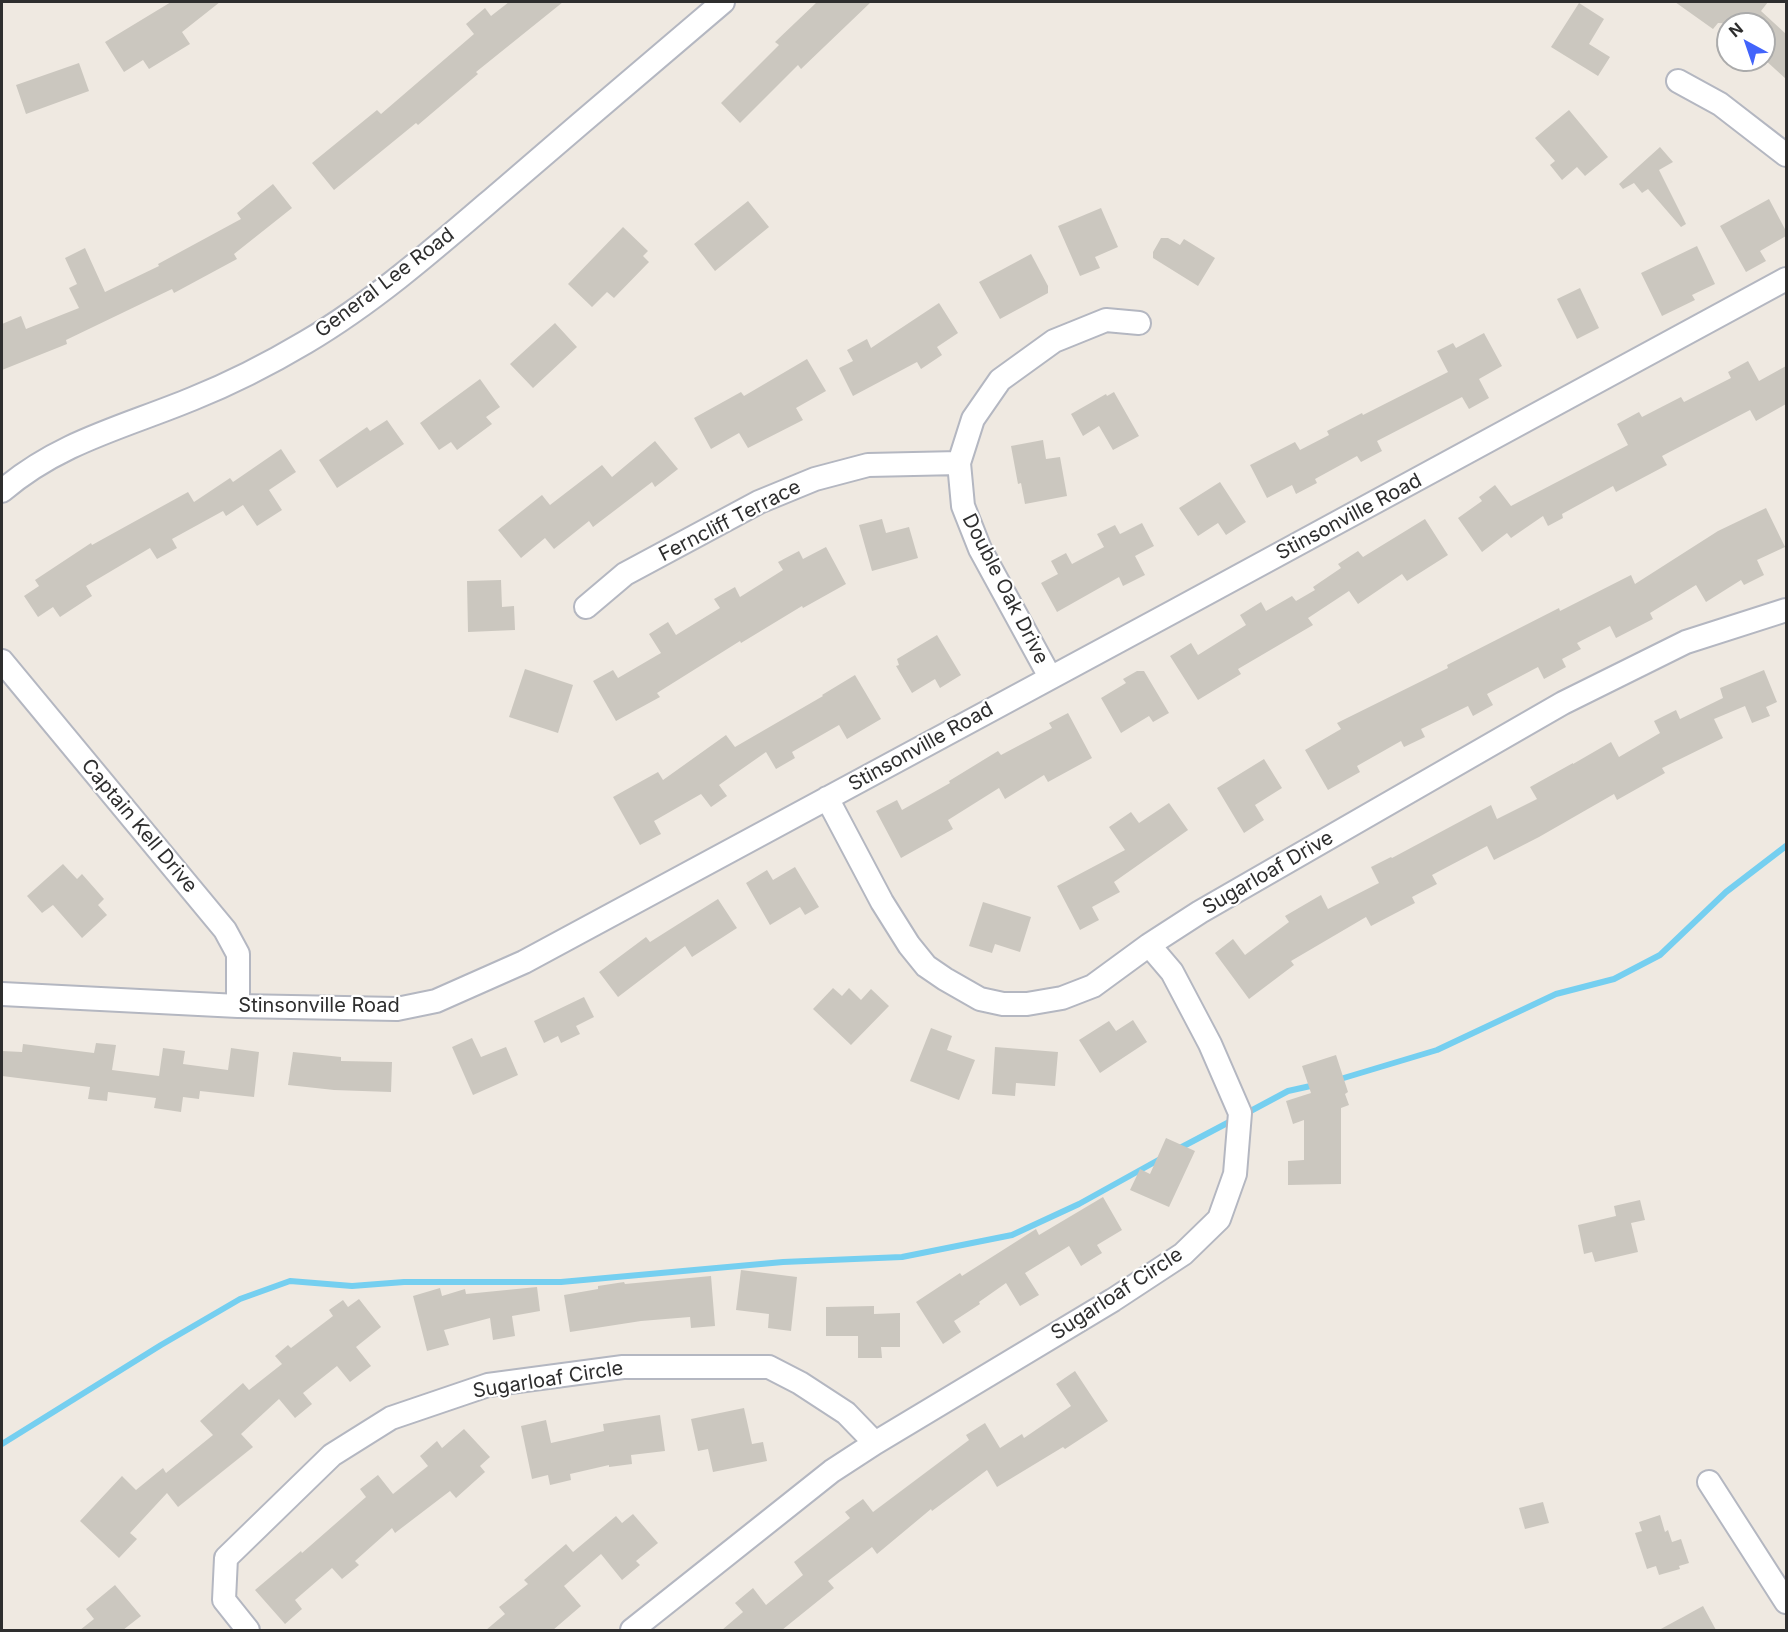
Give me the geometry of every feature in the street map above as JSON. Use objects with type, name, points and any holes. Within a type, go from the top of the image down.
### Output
[{"type":"street","name":"General Lee Road","points":[[2,491],[38,464],[64,449],[244,377],[307,341],[368,301],[435,249],[723,2]]},
{"type":"street","points":[[1678,81],[1720,104],[1786,155]]},
{"type":"street","name":"Stinsonville Road","points":[[2,994],[238,1006],[397,1009],[436,1001],[524,962],[1465,455],[1786,279]]},
{"type":"street","name":"Double Oak Drive","points":[[1050,677],[980,549],[963,506],[959,463],[973,419],[1000,380],[1054,341],[1106,320],[1139,323]]},
{"type":"street","name":"Ferncliff Terrace","points":[[586,608],[625,574],[759,502],[815,479],[868,465],[959,463]]},
{"type":"street","name":"Sugarloaf Drive","points":[[827,798],[882,902],[909,945],[926,966],[980,999],[1003,1004],[1027,1004],[1062,998],[1093,986],[1149,945],[1200,912],[1249,886],[1316,844],[1563,704],[1686,642],[1786,610]]},
{"type":"street","name":"Captain Kell Drive","points":[[2,661],[225,930],[238,954],[238,1006]]},
{"type":"street","name":"Sugarloaf Circle","points":[[632,1630],[832,1471],[1113,1300],[1183,1254],[1219,1219],[1235,1174],[1240,1113],[1210,1044],[1172,972],[1149,945]]},
{"type":"street","name":"Sugarloaf Circle","points":[[248,1630],[224,1600],[226,1558],[332,1455],[391,1418],[488,1385],[623,1367],[769,1367],[800,1383],[846,1413],[875,1443]]},
{"type":"street","points":[[1709,1482],[1786,1602]]},
{"type":"building","points":[[171,2],[220,2],[182,32],[190,44],[149,69],[143,60],[124,72],[105,42]]},
{"type":"building","points":[[509,2],[563,2],[476,72],[478,74],[418,125],[416,123],[334,190],[312,163],[377,110],[381,114],[474,34],[466,24],[485,8],[491,16]]},
{"type":"building","points":[[817,2],[871,2],[801,69],[798,65],[740,123],[721,103],[779,45],[775,42]]},
{"type":"building","points":[[1675,2],[1768,2],[1762,12],[1716,12],[1716,25],[1713,29]]},
{"type":"building","points":[[1579,3],[1604,19],[1589,44],[1610,57],[1598,76],[1551,47]]},
{"type":"building","points":[[1776,25],[1786,34],[1786,79],[1776,70]]},
{"type":"building","points":[[79,63],[89,91],[26,114],[16,85]]},
{"type":"building","points":[[1569,110],[1608,157],[1585,176],[1577,167],[1562,180],[1550,165],[1555,161],[1535,138]]},
{"type":"building","points":[[1660,147],[1673,162],[1659,170],[1686,224],[1681,227],[1648,189],[1642,193],[1634,183],[1623,189],[1619,184]]},
{"type":"building","points":[[273,184],[292,208],[234,254],[237,259],[174,293],[172,289],[66,340],[67,344],[2,370],[2,324],[21,316],[26,329],[79,308],[69,288],[77,284],[65,258],[85,248],[105,292],[159,266],[158,264],[241,219],[237,213]]},
{"type":"building","points":[[1769,199],[1786,231],[1786,236],[1760,251],[1766,261],[1746,272],[1720,226]]},
{"type":"building","points":[[748,201],[769,227],[715,271],[694,244]]},
{"type":"building","points":[[1101,208],[1118,247],[1095,257],[1100,268],[1080,276],[1058,226]]},
{"type":"building","points":[[623,227],[648,251],[643,256],[649,262],[614,298],[607,292],[592,307],[568,284]]},
{"type":"building","points":[[1161,238],[1168,238],[1180,245],[1184,239],[1215,258],[1198,286],[1153,258],[1153,252]]},
{"type":"building","points":[[1697,246],[1715,284],[1692,295],[1695,300],[1662,316],[1641,273]]},
{"type":"building","points":[[1031,254],[1048,286],[1048,293],[1000,319],[979,282]]},
{"type":"building","points":[[1580,288],[1599,328],[1577,339],[1557,299]]},
{"type":"building","points":[[939,303],[958,333],[937,347],[942,355],[921,369],[917,362],[853,396],[839,368],[853,361],[847,350],[867,339],[871,348]]},
{"type":"building","points":[[555,323],[577,347],[533,388],[510,364]]},
{"type":"building","points":[[1484,333],[1502,366],[1479,379],[1489,398],[1469,409],[1462,397],[1377,441],[1382,451],[1361,462],[1357,456],[1315,479],[1317,483],[1296,494],[1292,485],[1267,498],[1250,465],[1295,442],[1300,450],[1329,435],[1327,431],[1448,372],[1437,351],[1453,343],[1456,348]]},
{"type":"building","points":[[807,359],[826,391],[796,408],[803,420],[748,448],[739,433],[711,449],[694,418],[741,392],[744,396]]},
{"type":"building","points":[[1748,361],[1759,381],[1786,366],[1786,404],[1756,421],[1750,410],[1662,456],[1667,465],[1616,492],[1613,486],[1562,514],[1563,518],[1548,526],[1543,516],[1511,538],[1507,533],[1482,552],[1458,518],[1482,501],[1479,497],[1495,485],[1511,506],[1628,445],[1617,424],[1639,412],[1642,417],[1681,397],[1684,402],[1731,378],[1728,372]]},
{"type":"building","points":[[480,379],[500,407],[486,417],[492,424],[457,450],[451,442],[439,450],[420,423]]},
{"type":"building","points":[[1114,392],[1139,436],[1113,450],[1099,426],[1083,436],[1071,414],[1106,394],[1107,396]]},
{"type":"building","points":[[387,420],[404,444],[337,488],[319,460],[367,427],[370,431]]},
{"type":"building","points":[[1043,440],[1046,459],[1060,457],[1067,496],[1025,504],[1021,483],[1018,484],[1011,446]]},
{"type":"building","points":[[655,441],[678,469],[655,487],[652,482],[593,527],[589,521],[554,549],[545,538],[521,558],[498,530],[542,495],[550,505],[602,465],[612,477]]},
{"type":"building","points":[[281,449],[296,472],[269,490],[282,510],[257,526],[243,505],[226,516],[223,511],[172,539],[177,548],[157,559],[150,548],[86,586],[92,596],[60,617],[53,607],[38,617],[24,596],[39,586],[35,580],[91,543],[92,545],[188,492],[194,502],[230,478],[233,482]]},
{"type":"building","points":[[1220,482],[1246,522],[1226,535],[1218,523],[1198,536],[1179,508]]},
{"type":"building","points":[[1766,508],[1785,547],[1757,560],[1764,575],[1744,585],[1741,580],[1706,602],[1696,585],[1650,613],[1653,619],[1616,638],[1610,626],[1577,643],[1581,649],[1562,659],[1566,667],[1544,679],[1538,667],[1487,694],[1493,705],[1473,716],[1468,706],[1421,729],[1425,737],[1404,747],[1401,741],[1357,766],[1360,772],[1328,790],[1305,750],[1341,729],[1337,723],[1448,668],[1447,665],[1559,608],[1560,611],[1631,575],[1635,584],[1718,531]]},
{"type":"building","points":[[882,519],[886,533],[909,527],[918,558],[872,571],[859,525]]},
{"type":"building","points":[[1425,519],[1448,555],[1407,581],[1402,574],[1358,604],[1349,591],[1308,618],[1313,625],[1238,669],[1241,674],[1198,700],[1170,656],[1191,643],[1198,655],[1246,625],[1240,615],[1261,602],[1266,611],[1292,596],[1296,601],[1315,590],[1313,587],[1341,568],[1338,564],[1358,551],[1363,557]]},
{"type":"building","points":[[1142,523],[1154,546],[1135,556],[1145,575],[1123,586],[1119,577],[1057,612],[1041,583],[1058,574],[1051,561],[1066,553],[1072,564],[1104,547],[1097,534],[1115,525],[1120,534]]},
{"type":"building","points":[[826,547],[846,584],[803,608],[802,606],[741,643],[740,641],[657,693],[660,697],[616,721],[593,681],[613,670],[618,678],[661,653],[649,634],[668,622],[676,635],[720,608],[714,599],[735,587],[740,597],[783,570],[778,562],[799,551],[803,559]]},
{"type":"building","points":[[501,580],[502,607],[514,606],[515,630],[468,632],[467,581]]},
{"type":"building","points":[[937,635],[961,675],[940,688],[935,679],[912,693],[896,666],[899,665],[897,659]]},
{"type":"building","points":[[525,669],[573,685],[558,733],[509,717]]},
{"type":"building","points":[[1764,670],[1777,702],[1766,707],[1770,716],[1752,723],[1745,706],[1714,719],[1723,738],[1662,768],[1665,773],[1617,800],[1614,794],[1494,860],[1487,846],[1432,875],[1437,884],[1412,897],[1415,903],[1371,926],[1366,917],[1291,961],[1294,965],[1249,999],[1215,953],[1233,939],[1245,955],[1289,922],[1285,916],[1321,895],[1328,909],[1379,883],[1371,867],[1491,805],[1497,819],[1537,799],[1530,787],[1611,742],[1619,757],[1660,733],[1654,721],[1676,710],[1680,719],[1723,698],[1720,688]]},
{"type":"building","points":[[1137,671],[1144,671],[1169,713],[1153,722],[1149,716],[1121,733],[1101,698],[1126,683],[1123,679]]},
{"type":"building","points":[[855,675],[881,719],[847,739],[839,725],[792,752],[795,758],[776,769],[766,752],[719,785],[727,796],[711,807],[701,794],[654,821],[661,834],[640,845],[613,797],[658,772],[663,780],[726,735],[735,747]]},
{"type":"building","points":[[1068,713],[1092,758],[1048,782],[1044,775],[1005,799],[999,788],[948,820],[953,829],[901,858],[876,811],[897,800],[902,810],[950,783],[949,781],[998,751],[1001,755],[1052,728],[1049,723]]},
{"type":"building","points":[[1264,759],[1282,788],[1255,805],[1264,820],[1244,833],[1217,788]]},
{"type":"building","points":[[1169,803],[1188,830],[1114,882],[1120,892],[1092,907],[1099,920],[1080,930],[1057,886],[1125,850],[1109,827],[1131,812],[1139,823]]},
{"type":"building","points":[[63,864],[77,879],[82,874],[104,899],[98,905],[107,915],[82,938],[53,905],[42,913],[27,896]]},
{"type":"building","points":[[795,867],[819,907],[805,915],[800,907],[770,925],[746,883],[767,870],[773,880]]},
{"type":"building","points":[[718,899],[737,928],[692,957],[685,946],[618,997],[599,972],[646,937],[650,942]]},
{"type":"building","points":[[983,902],[1031,917],[1020,952],[995,944],[992,953],[969,946]]},
{"type":"building","points":[[833,988],[842,996],[849,988],[861,1000],[871,989],[889,1006],[851,1045],[813,1009]]},
{"type":"building","points":[[584,997],[594,1017],[576,1026],[580,1034],[561,1043],[558,1036],[544,1043],[534,1021]]},
{"type":"building","points":[[1133,1020],[1147,1042],[1100,1073],[1079,1040],[1109,1021],[1116,1031]]},
{"type":"building","points":[[931,1028],[952,1036],[947,1050],[975,1060],[959,1100],[910,1081]]},
{"type":"building","points":[[472,1038],[481,1057],[506,1047],[518,1075],[473,1095],[452,1047]]},
{"type":"building","points":[[96,1043],[116,1045],[112,1070],[159,1076],[163,1048],[185,1051],[183,1064],[228,1070],[231,1048],[259,1052],[254,1097],[200,1091],[199,1099],[183,1097],[181,1112],[154,1108],[156,1098],[108,1092],[107,1101],[88,1099],[90,1087],[2,1076],[2,1051],[22,1052],[23,1044],[94,1053]]},
{"type":"building","points":[[995,1047],[1058,1052],[1055,1086],[1016,1083],[1015,1096],[992,1094]]},
{"type":"building","points":[[293,1052],[341,1057],[341,1061],[392,1062],[391,1092],[334,1090],[288,1085]]},
{"type":"building","points":[[1336,1055],[1348,1092],[1345,1094],[1349,1105],[1341,1108],[1341,1184],[1288,1185],[1288,1161],[1304,1160],[1304,1120],[1293,1124],[1286,1101],[1311,1093],[1302,1066]]},
{"type":"building","points":[[1166,1138],[1195,1151],[1169,1207],[1130,1190],[1140,1169],[1150,1174]]},
{"type":"building","points":[[1103,1197],[1122,1230],[1097,1245],[1102,1253],[1081,1266],[1069,1246],[1025,1273],[1039,1295],[1020,1306],[1006,1283],[954,1321],[961,1332],[943,1344],[916,1302],[960,1273],[962,1276],[1036,1229],[1039,1235]]},
{"type":"building","points":[[1640,1200],[1645,1220],[1631,1223],[1638,1252],[1595,1262],[1592,1252],[1584,1254],[1578,1225],[1616,1216],[1614,1206]]},
{"type":"building","points":[[741,1270],[797,1277],[791,1331],[768,1328],[769,1314],[736,1310]]},
{"type":"building","points":[[711,1276],[715,1326],[691,1328],[690,1317],[641,1321],[570,1332],[564,1295],[624,1282],[625,1284]]},
{"type":"building","points":[[537,1287],[540,1311],[512,1316],[515,1336],[493,1340],[490,1318],[444,1330],[449,1345],[427,1351],[413,1296],[440,1288],[442,1296],[465,1289],[466,1294]]},
{"type":"building","points":[[359,1299],[381,1327],[356,1347],[371,1366],[350,1382],[337,1366],[303,1393],[312,1404],[295,1418],[279,1399],[241,1434],[253,1447],[178,1507],[167,1493],[130,1533],[137,1539],[119,1558],[80,1521],[122,1476],[136,1490],[163,1468],[166,1473],[213,1435],[200,1421],[243,1383],[249,1390],[282,1364],[275,1356],[288,1345],[291,1348],[333,1316],[329,1310],[343,1300],[348,1307]]},
{"type":"building","points":[[874,1306],[874,1314],[900,1313],[900,1347],[881,1347],[882,1358],[858,1358],[858,1336],[826,1336],[826,1307]]},
{"type":"building","points":[[1075,1371],[1108,1421],[1065,1449],[1063,1447],[997,1487],[987,1470],[932,1511],[931,1509],[877,1554],[872,1547],[828,1581],[834,1588],[782,1630],[722,1630],[743,1612],[735,1603],[753,1588],[766,1605],[803,1575],[794,1562],[850,1518],[845,1512],[863,1499],[873,1512],[969,1440],[966,1435],[985,1423],[1000,1448],[1022,1434],[1024,1438],[1071,1406],[1056,1384]]},
{"type":"building","points":[[744,1408],[752,1444],[763,1442],[767,1461],[713,1472],[708,1449],[698,1451],[691,1419]]},
{"type":"building","points":[[660,1415],[665,1451],[631,1455],[632,1464],[609,1467],[609,1465],[570,1474],[571,1480],[550,1485],[548,1475],[532,1479],[521,1426],[546,1420],[551,1443],[604,1431],[603,1424]]},
{"type":"building","points":[[464,1429],[490,1457],[480,1466],[485,1472],[456,1498],[450,1491],[395,1533],[392,1528],[355,1561],[359,1565],[342,1579],[332,1568],[295,1600],[302,1609],[285,1624],[255,1590],[301,1551],[302,1553],[366,1497],[360,1489],[378,1475],[393,1494],[428,1466],[420,1456],[437,1441],[442,1448]]},
{"type":"building","points":[[1543,1502],[1549,1523],[1525,1529],[1519,1508]]},
{"type":"building","points":[[633,1514],[658,1543],[636,1561],[640,1565],[622,1580],[601,1554],[564,1586],[581,1606],[553,1630],[486,1630],[505,1614],[499,1607],[528,1584],[524,1580],[566,1544],[573,1552],[616,1516],[622,1523]]},
{"type":"building","points":[[1660,1515],[1665,1532],[1668,1530],[1672,1542],[1681,1539],[1689,1563],[1679,1566],[1680,1569],[1659,1575],[1656,1566],[1647,1569],[1635,1533],[1642,1531],[1639,1522]]},
{"type":"building","points":[[115,1585],[141,1616],[123,1630],[80,1630],[94,1619],[86,1609]]},
{"type":"building","points":[[1703,1606],[1716,1630],[1659,1630]]},
{"type":"waterway","points":[[1337,1080],[1437,1050],[1556,994],[1614,979],[1660,955],[1726,892],[1786,846]]},
{"type":"waterway","points":[[1245,1114],[1288,1091],[1315,1085]]},
{"type":"waterway","points":[[1178,1149],[1233,1120]]},
{"type":"waterway","points":[[2,1444],[161,1345],[240,1299],[290,1281],[352,1286],[404,1282],[561,1282],[783,1262],[902,1257],[1012,1235],[1079,1204],[1162,1158]]}]
